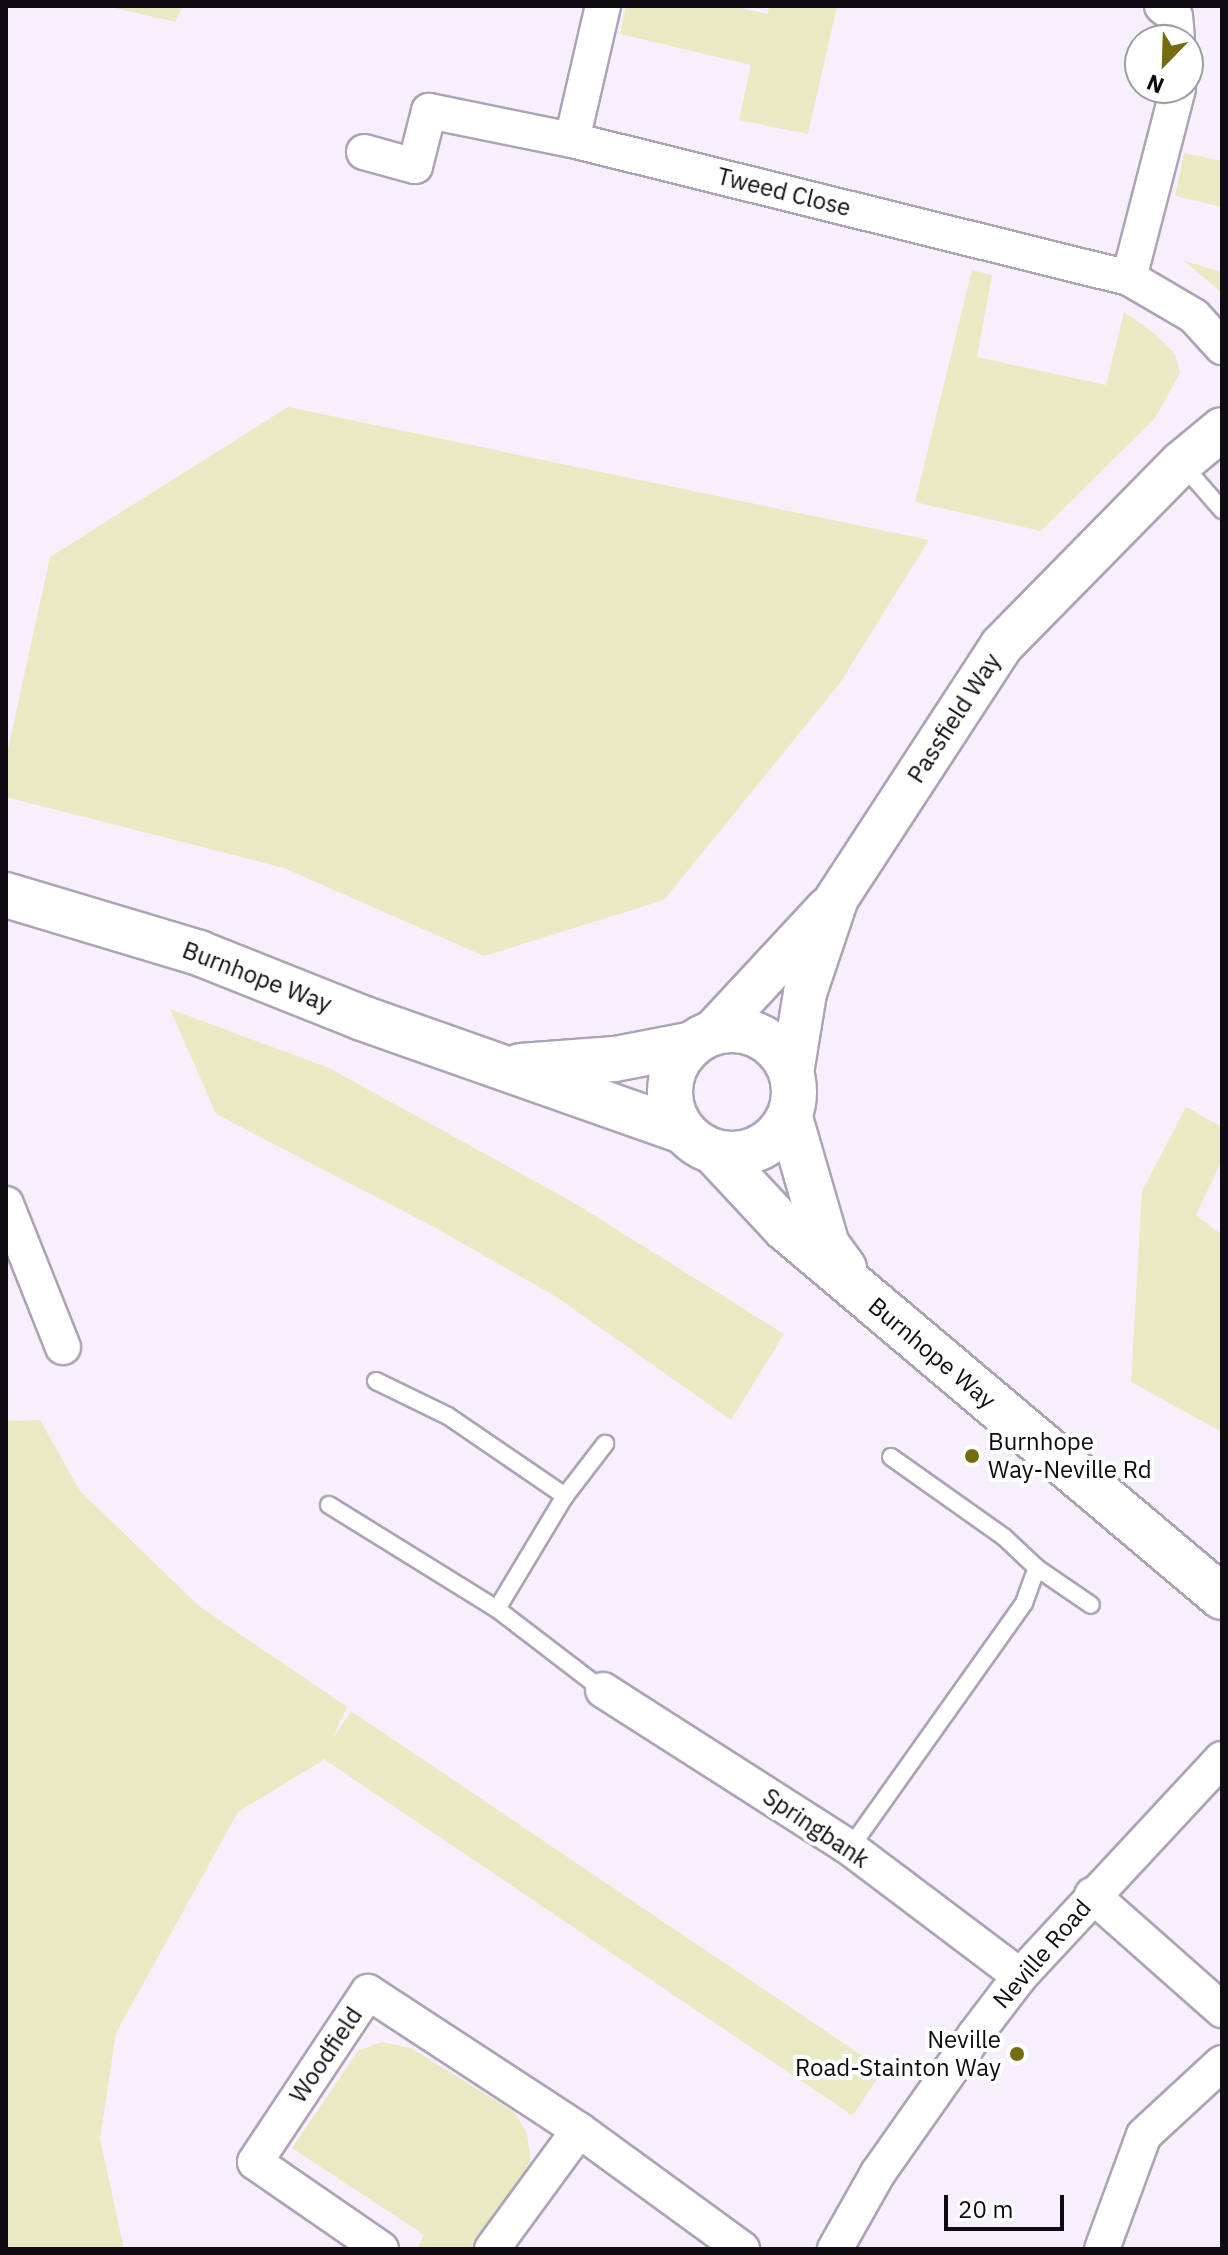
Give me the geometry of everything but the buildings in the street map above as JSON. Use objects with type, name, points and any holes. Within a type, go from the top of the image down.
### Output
[{"type":"main road","name":"Burnhope Way","points":[[6,895],[199,953],[362,1018],[506,1067],[699,1142],[785,1228],[1222,1597]]},
{"type":"main road","points":[[730,1030],[750,1033],[768,1041],[783,1055],[792,1073],[795,1100],[790,1118],[768,1145],[742,1155],[699,1142],[674,1114],[670,1095],[672,1076],[680,1058],[702,1039],[730,1030]]},
{"type":"main road","name":"Burnhope Way","points":[[506,1067],[615,1059],[702,1039]]},
{"type":"main road","name":"Burnhope Way","points":[[790,1118],[827,1245],[862,1293]]},
{"type":"street","points":[[572,140],[603,6]]},
{"type":"street","points":[[1162,6],[1175,16],[1176,24]]},
{"type":"street","points":[[1129,278],[1174,104]]},
{"type":"street","name":"Tweed Close","points":[[364,152],[415,166],[429,111],[572,140],[1129,278],[1194,316],[1222,347]]},
{"type":"street","name":"Passfield Way","points":[[792,1073],[805,993],[837,898],[1001,646],[1181,463],[1222,429]]},
{"type":"street","points":[[702,1039],[837,898]]},
{"type":"street","points":[[6,1204],[63,1347]]},
{"type":"street","name":"Springbank","points":[[603,1690],[850,1848],[1020,1976]]},
{"type":"street","name":"Neville Road","points":[[835,2249],[878,2173],[1020,1976],[1092,1895],[1222,1759]]},
{"type":"street","points":[[1092,1895],[1222,2010]]},
{"type":"street","name":"Woodfield","points":[[381,2249],[255,2162],[368,1992],[579,2130],[742,2249]]},
{"type":"street","points":[[1102,2249],[1144,2135],[1222,2063]]},
{"type":"street","points":[[492,2249],[579,2130]]},
{"type":"lane","points":[[1181,463],[1222,510]]},
{"type":"lane","points":[[376,1381],[448,1416],[565,1496]]},
{"type":"lane","points":[[497,1609],[565,1496],[605,1444]]},
{"type":"lane","points":[[891,1457],[1004,1537],[1037,1568],[1091,1605]]},
{"type":"lane","points":[[329,1505],[497,1609],[603,1690]]},
{"type":"lane","points":[[850,1848],[1024,1603],[1037,1568]]},
{"type":"green space","points":[[107,6],[183,6],[175,22]]},
{"type":"green space","points":[[626,6],[732,6],[767,14],[770,6],[837,6],[808,134],[739,120],[751,65],[620,34]]},
{"type":"green space","points":[[1184,153],[1222,161],[1222,207],[1175,196]]},
{"type":"green space","points":[[1184,261],[1222,272],[1222,293]]},
{"type":"green space","points":[[972,270],[992,275],[977,357],[1106,385],[1124,312],[1155,334],[1175,354],[1180,373],[1155,418],[1041,531],[915,502]]},
{"type":"green space","points":[[288,407],[929,540],[840,683],[664,900],[484,956],[284,868],[6,797],[6,758],[50,557]]},
{"type":"green space","points":[[170,1009],[329,1068],[571,1201],[784,1334],[731,1420],[558,1298],[434,1227],[216,1114]]},
{"type":"green space","points":[[1186,1107],[1222,1127],[1222,1160],[1196,1215],[1222,1235],[1222,1432],[1131,1382],[1142,1191]]},
{"type":"green space","points":[[40,1420],[80,1491],[199,1606],[347,1707],[322,1761],[238,1812],[116,2033],[100,2139],[124,2249],[6,2249],[6,1421]]},
{"type":"green space","points":[[351,1711],[883,2070],[852,2116],[320,1757]]},
{"type":"green space","points":[[381,2042],[411,2048],[514,2112],[527,2133],[531,2165],[471,2249],[417,2249],[424,2235],[292,2148],[358,2051]]},
{"type":"place","name":"Burnhope Way-Neville Rd","points":[[972,1456]]},
{"type":"place","name":"Neville Road-Stainton Way","points":[[1017,2054]]}]
